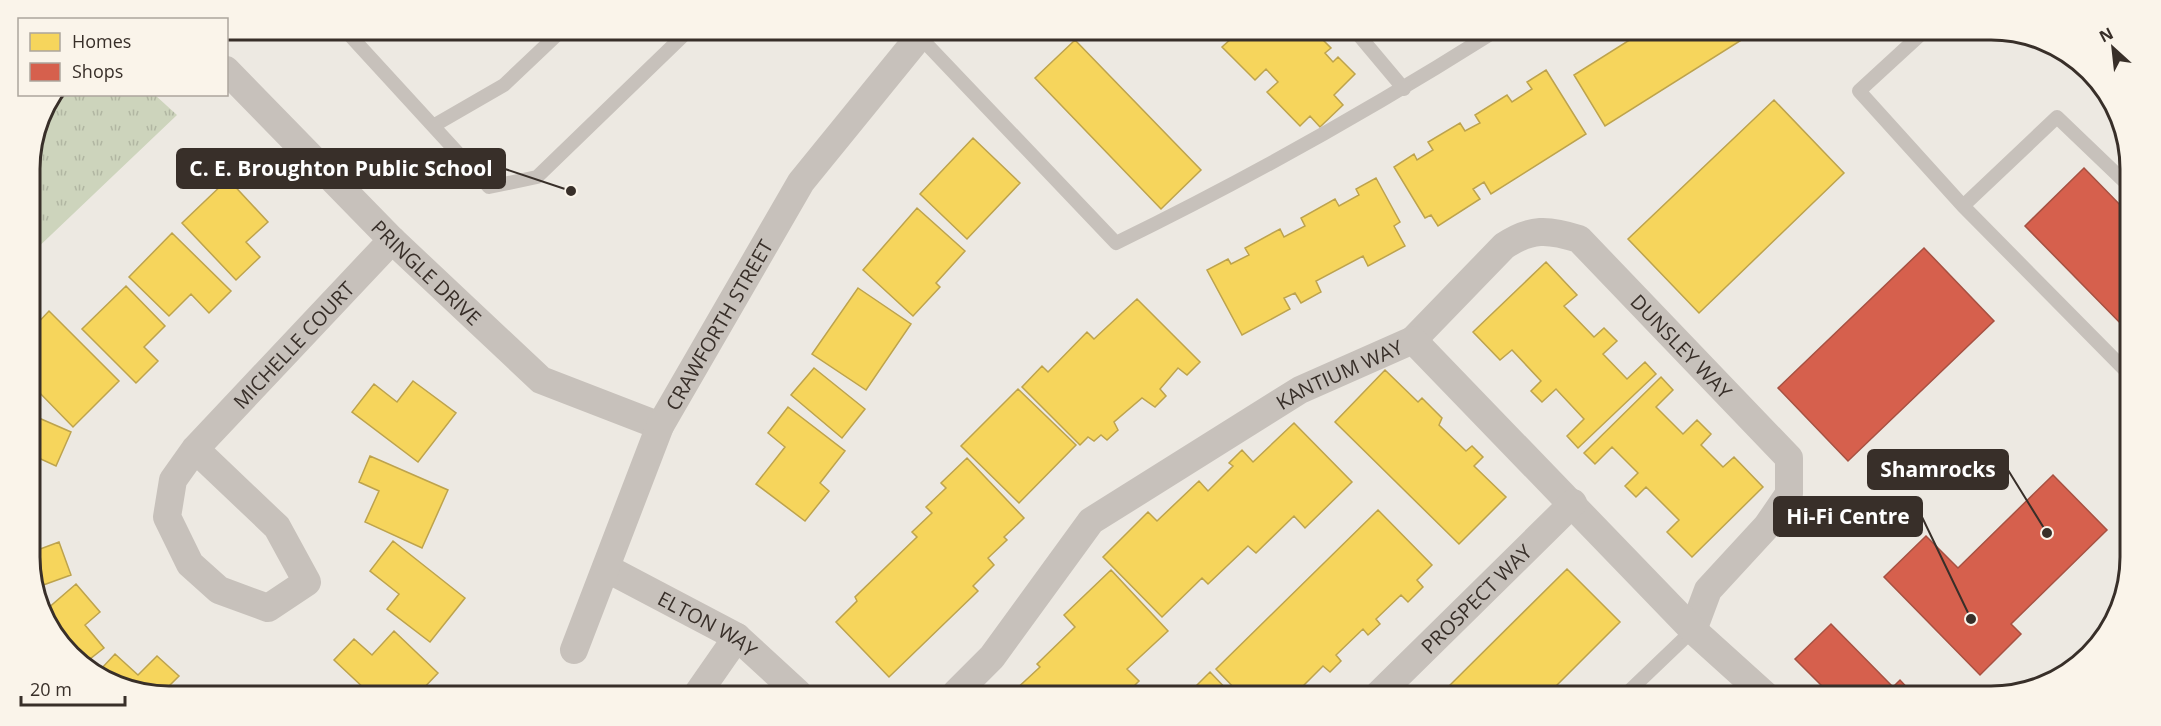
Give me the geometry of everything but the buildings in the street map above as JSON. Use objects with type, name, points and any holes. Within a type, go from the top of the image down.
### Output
[{"type":"street","name":"CRAWFORTH STREET","points":[[574,650],[660,426],[801,182],[913,41]]},
{"type":"street","name":"PRINGLE DRIVE","points":[[228,72],[392,240],[541,380],[660,426]]},
{"type":"street","name":"DUNSLEY WAY","points":[[1413,340],[1504,246],[1517,237],[1539,231],[1555,232],[1579,239],[1790,458],[1789,494],[1767,526],[1708,590],[1693,630]]},
{"type":"street","name":"MICHELLE COURT","points":[[195,449],[277,527],[307,582],[268,608],[219,590],[190,564],[167,517],[173,480],[195,449],[392,240]]},
{"type":"street","name":"KANTIUM WAY","points":[[963,686],[992,657],[1091,521],[1300,390],[1413,340],[1573,503],[1693,630],[1754,685]]},
{"type":"street","name":"PROSPECT WAY","points":[[1388,685],[1573,503]]},
{"type":"street","name":"ELTON WAY","points":[[606,568],[737,637],[790,686]]},
{"type":"street","points":[[703,686],[737,637]]},
{"type":"lane","points":[[1363,40],[1404,89]]},
{"type":"lane","points":[[926,41],[1116,243],[1205,199],[1404,89],[1481,40]]},
{"type":"lane","points":[[1914,40],[1859,91],[1963,206],[2120,365]]},
{"type":"lane","points":[[355,41],[489,187],[537,177],[678,41]]},
{"type":"lane","points":[[434,126],[504,85],[551,41]]},
{"type":"lane","points":[[1963,206],[2057,117],[2120,177]]},
{"type":"lane","points":[[1635,685],[1693,630]]},
{"type":"green space","points":[[63,96],[156,96],[177,115],[41,245],[42,153],[50,120]]},
{"type":"place","name":"C. E. Broughton Public School","points":[[571,191]]},
{"type":"place","name":"Shamrocks","points":[[2047,533]]},
{"type":"place","name":"Hi-Fi Centre","points":[[1971,619]]}]
